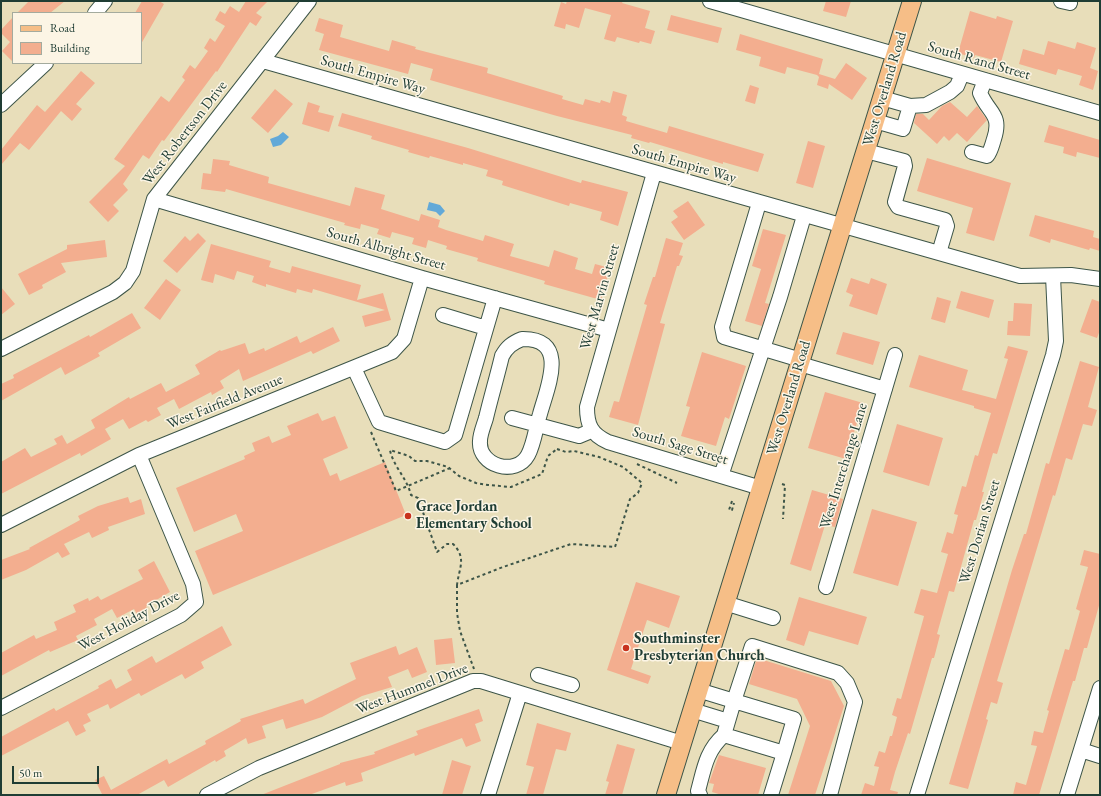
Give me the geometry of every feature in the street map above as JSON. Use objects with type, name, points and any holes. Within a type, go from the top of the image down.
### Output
[{"type":"main road","name":"West Overland Road","points":[[666,795],[912,1]]},
{"type":"street","points":[[96,12],[105,1]]},
{"type":"street","name":"West Robertson Drive","points":[[1,349],[113,292],[125,283],[133,272],[154,199],[309,1]]},
{"type":"street","name":"South Rand Street","points":[[710,1],[1100,113]]},
{"type":"street","name":"South Empire Way","points":[[262,61],[804,216],[1020,276],[1071,275],[1100,279]]},
{"type":"street","points":[[1,105],[45,64]]},
{"type":"street","points":[[882,98],[910,106],[926,105],[950,92],[957,86],[962,74]]},
{"type":"street","points":[[972,152],[987,156],[990,152],[998,127],[997,119],[985,104],[980,93],[985,80]]},
{"type":"street","points":[[875,121],[903,129],[910,106]]},
{"type":"street","points":[[866,151],[904,161],[905,166],[895,202],[898,207],[945,220],[947,226],[939,254]]},
{"type":"street","name":"West Marvin Street","points":[[591,431],[587,421],[587,407],[654,173]]},
{"type":"street","name":"South Albright Street","points":[[154,199],[422,278],[609,330]]},
{"type":"street","points":[[760,203],[722,327],[724,337],[885,389]]},
{"type":"street","points":[[721,476],[780,297],[804,216]]},
{"type":"street","name":"West Dorian Street","points":[[917,795],[1053,356],[1056,341],[1053,276]]},
{"type":"street","name":"West Fairfield Avenue","points":[[1,526],[139,456],[392,352],[404,339],[422,278]]},
{"type":"street","points":[[354,368],[379,422],[445,442],[455,435],[495,298]]},
{"type":"street","points":[[442,315],[486,328]]},
{"type":"street","points":[[522,339],[531,339],[543,344],[551,355],[553,363],[536,425],[528,456],[515,466],[506,467],[491,463],[481,450],[480,441],[502,356],[506,348],[513,342],[522,339]]},
{"type":"street","name":"West Interchange Lane","points":[[826,587],[895,355]]},
{"type":"street","points":[[512,418],[579,436],[591,431]]},
{"type":"street","name":"South Sage Street","points":[[591,431],[599,438],[608,442],[761,488]]},
{"type":"street","name":"West Holiday Drive","points":[[1,708],[181,614],[196,602],[193,584],[139,456]]},
{"type":"street","points":[[725,603],[773,618]]},
{"type":"street","points":[[700,795],[698,791],[708,754],[712,746],[724,736],[752,646],[838,673],[847,683],[855,702],[830,795]]},
{"type":"street","points":[[538,675],[572,685]]},
{"type":"street","name":"West Hummel Drive","points":[[206,795],[259,768],[473,681],[481,681],[682,743]]},
{"type":"street","points":[[1067,795],[1100,688]]},
{"type":"street","points":[[698,690],[794,719],[771,795]]},
{"type":"street","points":[[488,795],[520,693]]},
{"type":"street","points":[[692,710],[728,721]]},
{"type":"street","points":[[724,736],[784,753]]},
{"type":"street","points":[[1081,750],[1100,756]]},
{"type":"path","points":[[369,428],[396,491],[450,468]]},
{"type":"path","points":[[457,585],[503,567],[571,544],[615,547],[630,499],[638,493],[642,484],[623,467],[599,457],[574,451],[566,452],[557,449],[548,456],[542,474],[511,487],[476,483],[459,476],[450,468],[428,461],[415,461],[409,456],[390,450],[391,456],[408,486],[411,495],[418,498],[437,552],[447,544],[453,544],[460,551],[462,559],[457,585],[457,613],[460,631],[475,670]]},
{"type":"path","points":[[633,461],[640,467],[677,484]]},
{"type":"path","points":[[782,484],[785,485],[783,518]]},
{"type":"water","points":[[283,132],[289,137],[281,145],[273,147],[270,139]]},
{"type":"water","points":[[429,202],[440,205],[445,211],[440,216],[436,212],[427,210]]},
{"type":"building","points":[[29,1],[65,1],[51,12],[18,12]]},
{"type":"building","points":[[142,1],[159,1],[164,4],[142,42],[142,12],[136,12]]},
{"type":"building","points":[[246,1],[268,1],[256,13],[262,17],[256,26],[250,22],[217,72],[216,71],[164,141],[162,140],[149,159],[143,155],[123,184],[128,190],[113,205],[119,211],[108,222],[89,202],[125,166],[114,159],[161,96],[169,102],[185,80],[182,77],[190,65],[195,69],[208,51],[204,48],[210,38],[215,42],[225,26],[215,20],[220,11],[225,14],[230,6],[239,12]]},
{"type":"building","points":[[567,1],[623,1],[622,3],[650,11],[645,28],[655,31],[651,44],[640,41],[639,43],[617,37],[615,42],[604,39],[611,15],[585,8],[579,28],[566,24],[565,29],[554,26],[561,2],[566,4]]},
{"type":"building","points":[[826,1],[851,1],[846,17],[823,11]]},
{"type":"building","points":[[970,11],[996,19],[997,16],[1013,21],[1001,62],[975,55],[974,58],[958,53]]},
{"type":"building","points":[[671,15],[722,28],[718,43],[667,30]]},
{"type":"building","points":[[12,18],[12,61],[2,51],[10,42],[1,33],[1,30]]},
{"type":"building","points":[[319,18],[343,25],[340,37],[389,51],[392,40],[416,47],[415,49],[488,68],[487,73],[563,96],[562,99],[583,105],[585,99],[600,103],[601,100],[610,103],[613,91],[627,95],[622,115],[627,117],[626,121],[667,133],[669,126],[764,154],[758,172],[723,162],[723,164],[650,142],[631,138],[632,135],[557,116],[430,80],[433,69],[411,63],[408,74],[319,50],[324,34],[315,31]]},
{"type":"building","points":[[740,34],[823,59],[819,74],[835,79],[846,63],[867,78],[852,100],[829,84],[828,89],[817,85],[819,77],[817,75],[787,67],[785,74],[759,66],[761,57],[736,50]]},
{"type":"building","points":[[1048,41],[1075,49],[1077,42],[1096,48],[1090,68],[1098,71],[1093,90],[1079,85],[1082,76],[1058,69],[1056,75],[1019,64],[1023,49],[1044,55]]},
{"type":"building","points":[[81,71],[95,83],[76,104],[82,109],[72,121],[61,111],[29,150],[20,143],[1,165],[1,150],[37,105],[45,112]]},
{"type":"building","points":[[750,85],[759,88],[755,104],[745,101]]},
{"type":"building","points":[[275,89],[293,104],[268,133],[251,118]]},
{"type":"building","points":[[308,102],[320,106],[318,112],[334,116],[329,132],[302,124]]},
{"type":"building","points":[[950,102],[967,117],[977,106],[987,120],[967,142],[957,133],[949,141],[944,136],[937,144],[914,123],[916,114],[923,114],[929,120],[942,106]]},
{"type":"building","points":[[342,113],[468,148],[581,183],[582,180],[628,192],[618,226],[600,220],[602,212],[570,203],[569,206],[502,185],[503,181],[486,176],[488,170],[463,163],[463,165],[408,152],[409,150],[371,139],[372,136],[338,126]]},
{"type":"building","points":[[1049,125],[1100,140],[1100,158],[1077,152],[1076,157],[1063,153],[1064,147],[1044,142]]},
{"type":"building","points":[[808,141],[825,146],[813,188],[796,183]]},
{"type":"building","points":[[927,158],[1011,183],[994,241],[966,233],[973,208],[917,191]]},
{"type":"building","points":[[213,159],[230,161],[229,165],[269,177],[268,183],[350,206],[355,187],[385,195],[381,209],[419,221],[421,214],[440,220],[438,227],[446,230],[483,241],[485,235],[514,244],[510,256],[549,267],[554,250],[578,258],[575,269],[592,274],[595,264],[610,268],[601,300],[544,284],[545,281],[477,261],[478,258],[446,249],[447,246],[428,240],[426,248],[412,244],[414,238],[392,232],[390,238],[377,234],[379,229],[361,224],[360,229],[344,225],[345,223],[226,189],[225,192],[201,189],[203,173],[211,174]]},
{"type":"building","points":[[688,201],[705,225],[684,240],[671,222],[678,217],[673,211]]},
{"type":"building","points":[[1035,215],[1094,231],[1093,237],[1100,239],[1100,251],[1090,248],[1089,250],[1051,239],[1050,243],[1029,236]]},
{"type":"building","points":[[763,229],[786,235],[765,303],[769,304],[762,326],[745,321],[761,269],[752,266]]},
{"type":"building","points":[[198,233],[206,241],[177,273],[163,261],[185,236],[190,241]]},
{"type":"building","points":[[666,238],[683,243],[679,255],[683,256],[679,266],[677,266],[660,323],[665,324],[638,425],[609,417],[614,401],[619,402],[647,305],[644,304],[653,277],[655,277]]},
{"type":"building","points":[[105,240],[107,257],[61,263],[66,272],[42,285],[43,288],[29,295],[18,274],[67,249],[67,245]]},
{"type":"building","points":[[211,244],[271,261],[269,267],[290,273],[292,266],[361,285],[357,300],[383,293],[391,320],[365,327],[362,316],[385,310],[313,289],[312,293],[297,289],[296,293],[266,284],[266,287],[252,282],[254,276],[237,271],[234,280],[215,274],[213,283],[201,280]]},
{"type":"building","points":[[851,278],[869,284],[871,278],[887,284],[877,315],[849,306],[853,295],[846,292]]},
{"type":"building","points":[[166,279],[181,290],[160,320],[144,308]]},
{"type":"building","points":[[1,287],[15,304],[1,315]]},
{"type":"building","points":[[961,291],[994,300],[989,318],[956,308]]},
{"type":"building","points":[[937,297],[951,301],[945,323],[931,319]]},
{"type":"building","points":[[1092,299],[1100,302],[1100,330],[1097,338],[1080,332]]},
{"type":"building","points":[[1014,303],[1032,304],[1030,336],[1007,335],[1008,321],[1013,321]]},
{"type":"building","points":[[132,313],[141,328],[98,353],[100,356],[65,375],[61,367],[1,401],[1,384],[14,378],[13,375],[89,335],[90,337]]},
{"type":"building","points":[[333,327],[340,341],[313,354],[311,351],[243,381],[239,369],[220,381],[224,388],[212,395],[211,392],[179,409],[174,399],[157,408],[161,415],[148,422],[146,420],[129,429],[123,419],[105,429],[111,439],[81,456],[80,453],[1,494],[1,462],[25,448],[31,457],[57,444],[54,439],[62,435],[67,444],[95,428],[91,420],[129,397],[130,399],[161,383],[166,392],[200,374],[195,365],[220,350],[221,351],[245,343],[249,354],[264,348],[265,351],[297,336],[300,343]]},
{"type":"building","points":[[843,332],[880,342],[873,365],[836,354]]},
{"type":"building","points":[[1008,346],[1028,351],[997,454],[993,453],[982,492],[984,492],[976,520],[974,520],[954,592],[949,591],[937,634],[940,635],[934,658],[932,658],[910,734],[908,733],[895,772],[890,790],[898,792],[897,795],[861,795],[865,783],[874,786],[879,767],[874,766],[879,751],[885,753],[890,736],[892,736],[897,717],[892,715],[897,698],[901,699],[924,616],[914,613],[921,589],[937,593],[948,554],[941,552],[947,532],[953,534],[958,515],[954,514],[962,486],[966,487],[975,455],[978,456],[991,413],[974,408],[974,406],[909,387],[919,355],[968,370],[962,390],[996,399],[1008,359],[1004,358]]},
{"type":"building","points":[[702,352],[746,366],[729,419],[725,417],[716,446],[681,436],[690,407],[686,406]]},
{"type":"building","points":[[1080,361],[1099,367],[1088,407],[1097,410],[1092,426],[1083,424],[1072,460],[1066,458],[1055,496],[1053,495],[997,681],[1003,683],[997,704],[991,702],[986,719],[988,720],[968,789],[949,784],[1012,570],[1024,534],[1026,534],[1046,463],[1049,464]]},
{"type":"building","points":[[825,392],[863,403],[846,459],[808,448]]},
{"type":"building","points":[[318,413],[322,421],[335,416],[348,448],[323,459],[330,476],[337,473],[340,481],[385,462],[406,515],[213,595],[195,551],[243,531],[236,514],[194,532],[176,488],[245,459],[244,456],[255,451],[252,443],[269,436],[272,443],[291,435],[287,426]]},
{"type":"building","points":[[897,424],[943,438],[929,486],[883,472]]},
{"type":"building","points":[[812,490],[843,499],[835,527],[825,525],[811,571],[790,564]]},
{"type":"building","points":[[128,497],[130,503],[141,499],[145,514],[108,527],[109,530],[92,538],[89,532],[64,544],[70,554],[62,558],[58,552],[26,570],[1,580],[1,560],[30,549],[29,548],[80,520],[78,516],[98,506]]},
{"type":"building","points":[[872,509],[917,522],[898,586],[853,573]]},
{"type":"building","points":[[1084,550],[1100,554],[1100,602],[1087,648],[1084,648],[1075,681],[1073,681],[1039,795],[1013,795],[1016,782],[1026,785],[1037,746],[1031,745],[1034,731],[1043,733],[1049,711],[1047,710],[1065,649],[1069,650],[1080,611],[1076,609],[1088,567],[1080,565]]},
{"type":"building","points":[[154,561],[170,592],[146,606],[148,610],[138,616],[134,609],[117,618],[112,609],[94,619],[97,625],[76,636],[78,640],[50,652],[49,650],[1,676],[1,653],[34,635],[36,639],[57,630],[54,622],[76,612],[73,605],[88,598],[89,601],[98,596],[101,600],[143,579],[138,570]]},
{"type":"building","name":"Southminster Presbyterian Church","points":[[636,582],[680,596],[669,628],[647,620],[631,669],[651,676],[648,684],[607,670]]},
{"type":"building","points":[[799,597],[867,617],[858,645],[809,631],[804,646],[786,640]]},
{"type":"building","points":[[222,626],[232,645],[201,662],[204,668],[185,679],[182,674],[141,696],[139,693],[110,709],[108,704],[87,714],[91,721],[83,725],[86,731],[76,736],[68,721],[1,756],[1,737],[54,708],[56,711],[99,688],[98,686],[111,679],[116,689],[132,680],[127,670],[152,656],[156,663]]},
{"type":"building","points":[[452,638],[455,663],[436,665],[434,640]]},
{"type":"building","points":[[396,646],[399,655],[417,647],[427,672],[412,678],[408,669],[388,677],[392,687],[362,696],[322,717],[286,729],[283,719],[262,726],[266,738],[248,744],[246,738],[224,751],[226,756],[216,762],[215,760],[168,787],[164,780],[137,795],[100,795],[102,794],[95,780],[104,776],[111,790],[167,759],[169,764],[206,744],[205,741],[241,721],[240,719],[303,699],[305,704],[356,679],[350,663]]},
{"type":"building","points":[[757,658],[831,681],[844,706],[815,795],[788,795],[810,726],[797,699],[749,684]]},
{"type":"building","points":[[479,709],[483,721],[475,724],[481,741],[466,747],[462,738],[415,756],[414,753],[361,773],[363,781],[346,786],[345,782],[309,795],[261,795],[340,763],[375,754],[374,752],[418,735],[416,731]]},
{"type":"building","points":[[537,723],[571,733],[566,751],[556,749],[543,795],[526,795],[534,767],[526,765]]},
{"type":"building","points":[[617,744],[635,749],[622,795],[605,795],[609,782],[606,781]]},
{"type":"building","points":[[719,755],[766,768],[758,795],[722,795],[712,792],[714,784],[709,783]]},
{"type":"building","points":[[452,760],[471,766],[462,795],[442,795]]},
{"type":"place","name":"Grace Jordan Elementary School","points":[[408,516]]},
{"type":"place","name":"Southminster Presbyterian Church","points":[[626,648]]}]
